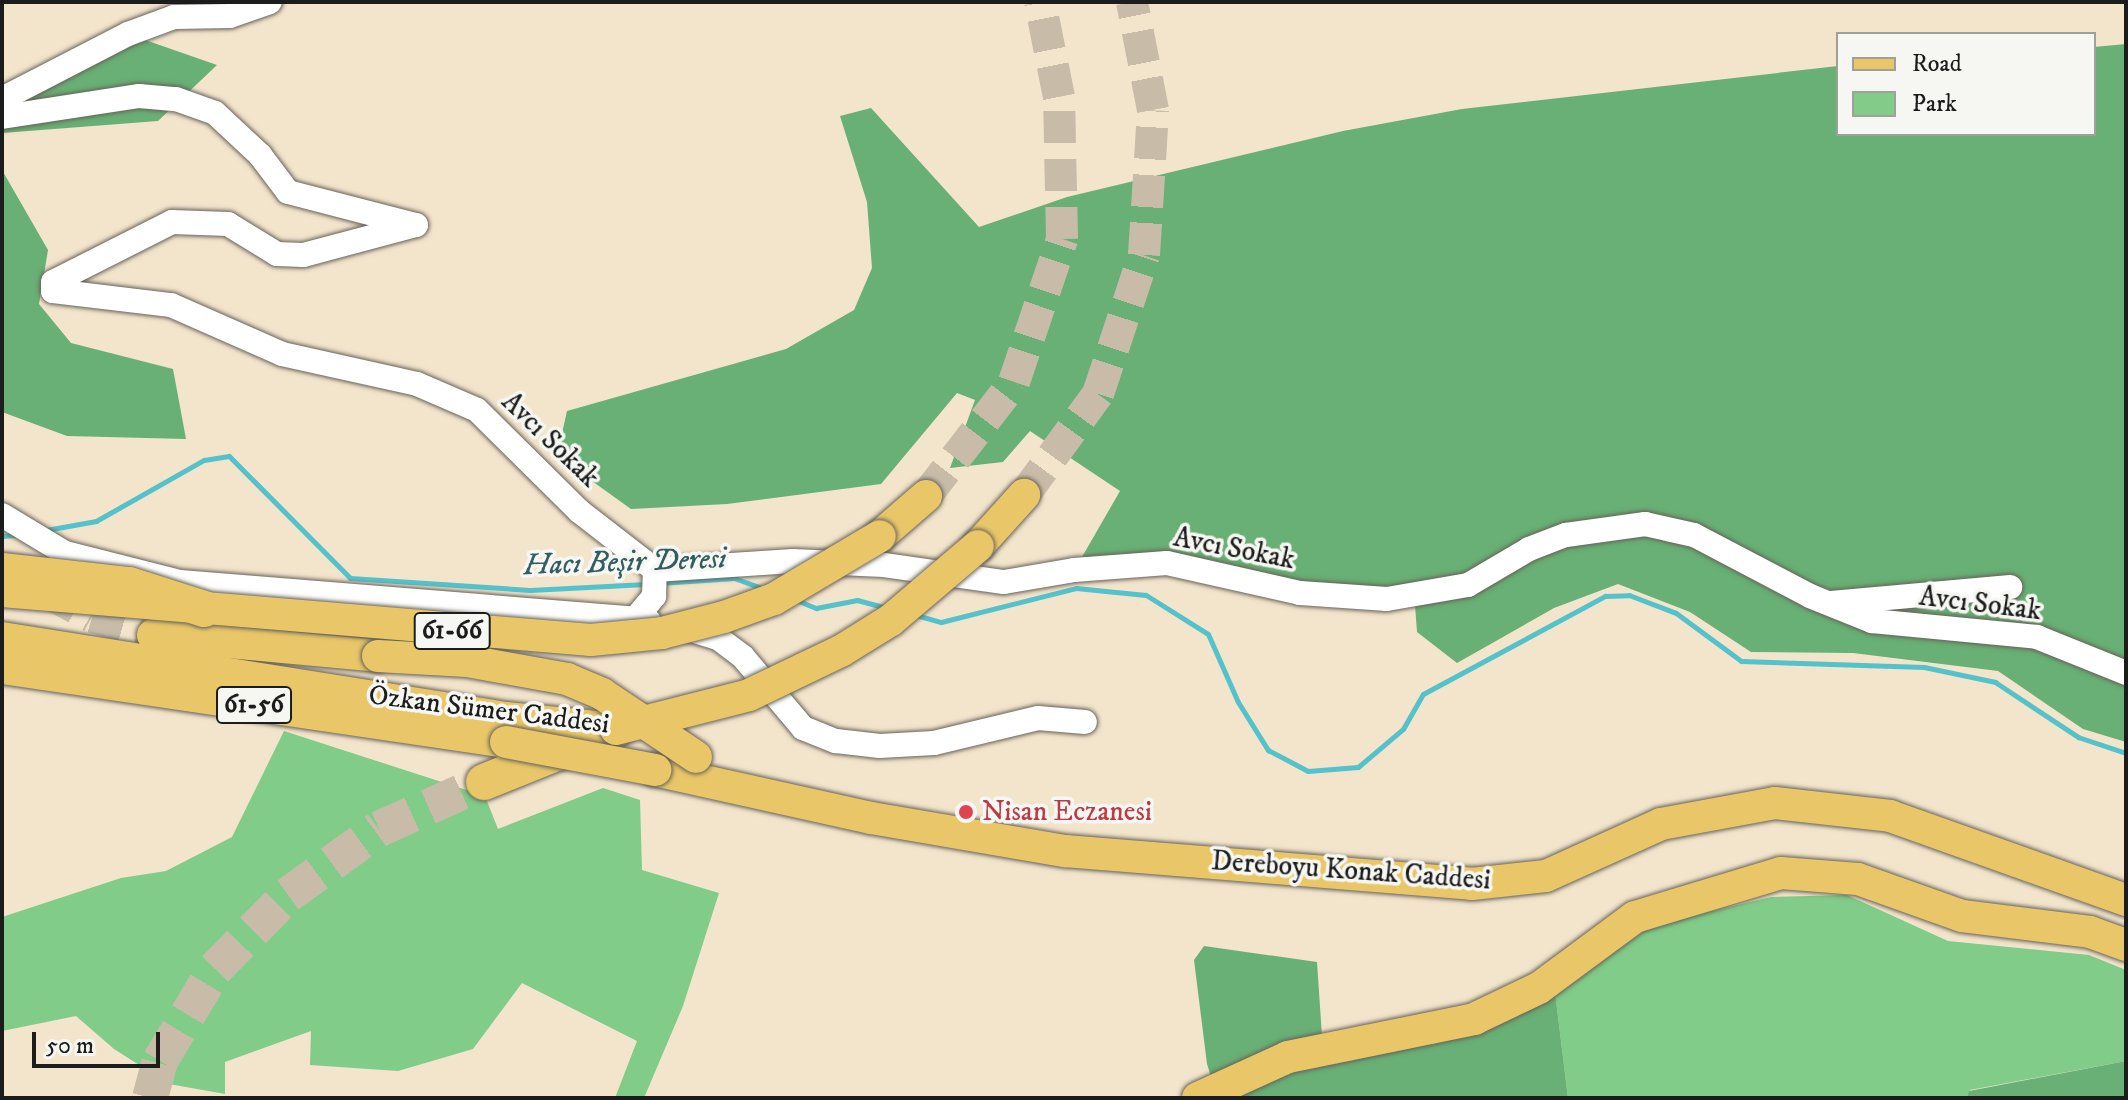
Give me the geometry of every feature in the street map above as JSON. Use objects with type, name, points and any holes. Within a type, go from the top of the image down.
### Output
[{"type":"highway","points":[[2,571],[129,585],[204,609]]},
{"type":"highway","points":[[484,782],[616,729]]},
{"type":"main road","name":"Özkan Sümer Caddesi","points":[[2,638],[506,718],[616,729],[749,695],[841,651],[902,612],[978,546],[1024,495]]},
{"type":"main road","name":"61-66","points":[[2,591],[526,637],[591,640],[662,633],[774,599],[880,536],[926,496]]},
{"type":"main road","name":"61-56","points":[[153,635],[467,661],[567,679],[602,694],[696,757],[791,801]]},
{"type":"main road","name":"61-56","points":[[2,668],[506,742],[655,770],[791,801]]},
{"type":"main road","name":"Dereboyu Konak Caddesi","points":[[791,801],[1065,851],[1472,884],[1546,876],[1661,824],[1775,803],[1890,816],[2126,900]]},
{"type":"main road","points":[[1198,1098],[1288,1057],[1474,1019],[1539,988],[1635,917],[1781,873],[1858,879],[1962,916],[2090,932],[2126,945]]},
{"type":"street","name":"Avcı Sokak","points":[[3,97],[128,34],[188,10],[230,16],[270,2]]},
{"type":"street","name":"Avcı Sokak","points":[[3,97],[139,96],[176,99],[215,113],[260,155],[288,192],[416,225],[303,255],[277,254],[228,224],[172,222],[53,282],[53,291],[171,305],[282,354],[417,384],[477,410],[579,511],[655,570],[793,561],[884,565],[1004,582],[1074,570],[1167,563],[1300,593],[1387,599],[1468,585],[1529,549],[1566,535],[1645,524],[1694,535],[1825,604],[1872,621],[2037,637],[2126,673]]},
{"type":"street","points":[[11,518],[44,540],[96,563],[180,582],[635,619],[718,638],[743,657],[803,728],[836,741],[880,746],[934,743],[1038,718],[1085,722]]},
{"type":"street","points":[[635,619],[654,596],[655,570]]},
{"type":"street","name":"Avcı Sokak","points":[[1825,604],[2010,587]]},
{"type":"green space","points":[[128,34],[217,65],[158,121],[2,133],[2,99]]},
{"type":"green space","points":[[2126,44],[2126,742],[2083,729],[1998,671],[1853,653],[1751,652],[1690,612],[1618,584],[1554,608],[1457,663],[1417,632],[1415,605],[1164,557],[1082,557],[1120,491],[1030,431],[1003,462],[950,468],[975,400],[957,393],[881,484],[727,504],[631,509],[557,456],[567,411],[786,349],[854,310],[872,268],[867,202],[840,116],[871,108],[979,227],[1067,197],[1343,131],[1462,109],[1836,66],[1836,136],[2096,136],[2096,47]]},
{"type":"green space","points":[[2,170],[48,250],[39,304],[71,343],[173,369],[186,439],[67,436],[2,412]]},
{"type":"green space","points":[[284,731],[485,796],[498,829],[603,788],[640,800],[642,870],[719,893],[683,1006],[644,1098],[615,1098],[637,1041],[522,983],[473,1049],[398,1071],[310,1065],[311,1031],[225,1062],[225,1094],[169,1084],[114,1049],[76,1016],[2,1031],[2,917],[121,878],[166,871],[232,837]]},
{"type":"green space","points":[[1847,895],[1948,941],[2089,955],[2126,970],[2126,1061],[1970,1090],[1967,1098],[1568,1098],[1555,992],[1653,925],[1771,897]]},
{"type":"green space","points":[[1204,946],[1317,962],[1324,1066],[1475,1035],[1555,992],[1568,1098],[1218,1098],[1207,1064],[1194,960]]},
{"type":"green space","points":[[2126,1061],[2126,1098],[1967,1098],[1969,1091]]},
{"type":"waterway","name":"Hacı Beşir Deresi","points":[[46,530],[96,521],[204,460],[229,456],[350,578],[530,590],[646,584]]},
{"type":"waterway","name":"Hacı Beşir Deresi","points":[[2,536],[16,535]]},
{"type":"waterway","name":"Hacı Beşir Deresi","points":[[660,583],[734,578],[764,589]]},
{"type":"waterway","name":"Hacı Beşir Deresi","points":[[916,615],[941,622],[1076,588],[1146,595],[1208,634],[1238,702],[1268,750],[1308,771],[1358,767],[1403,729],[1423,694],[1605,596],[1629,595],[1676,613],[1741,661],[1924,667],[1995,682],[2078,737],[2126,753]]},
{"type":"waterway","name":"Hacı Beşir Deresi","points":[[796,600],[816,608],[857,600],[887,608]]},
{"type":"tunnel","points":[[926,496],[1014,382],[1062,239],[1059,97],[1040,2]]},
{"type":"tunnel","points":[[1024,495],[1098,394],[1144,255],[1153,110],[1132,2]]},
{"type":"tunnel","points":[[48,593],[92,617],[153,635]]},
{"type":"tunnel","points":[[150,1098],[160,1061],[215,969],[288,895],[379,829],[484,782]]},
{"type":"place","name":"Nisan Eczanesi","points":[[966,812]]}]
